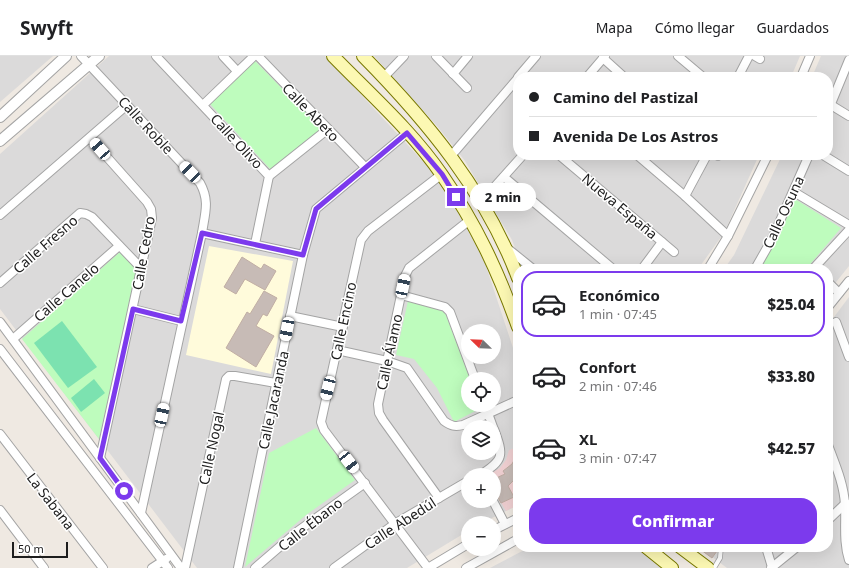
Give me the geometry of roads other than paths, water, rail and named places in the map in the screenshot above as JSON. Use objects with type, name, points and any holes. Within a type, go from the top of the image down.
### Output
[{"type":"main road","points":[[333,56],[407,133],[442,174],[471,219],[488,251],[513,314]]},
{"type":"main road","points":[[363,56],[384,77],[437,137],[451,156],[481,202],[507,248],[513,264]]},
{"type":"main road","points":[[422,151],[437,137]]},
{"type":"main road","points":[[652,552],[672,568]]},
{"type":"main road","points":[[688,552],[708,568]]},
{"type":"street","points":[[0,117],[66,56]]},
{"type":"street","name":"Calle Roble","points":[[81,56],[200,183],[206,193],[207,204],[202,233],[181,321],[141,513]]},
{"type":"street","points":[[0,141],[99,56]]},
{"type":"street","name":"Calle Olivo","points":[[156,56],[270,176],[255,244]]},
{"type":"street","points":[[223,56],[238,72]]},
{"type":"street","points":[[203,105],[254,56]]},
{"type":"street","name":"Calle Abeto","points":[[258,56],[365,167]]},
{"type":"street","points":[[384,77],[404,56]]},
{"type":"street","points":[[436,56],[467,88]]},
{"type":"street","points":[[453,74],[468,56]]},
{"type":"street","points":[[522,72],[536,56]]},
{"type":"street","points":[[678,56],[697,72]]},
{"type":"street","points":[[741,72],[749,56]]},
{"type":"street","points":[[803,72],[810,56]]},
{"type":"street","points":[[833,99],[849,61],[841,56]]},
{"type":"street","points":[[591,72],[604,57],[619,72]]},
{"type":"street","points":[[451,156],[513,83]]},
{"type":"street","points":[[0,215],[127,105]]},
{"type":"street","points":[[833,110],[849,116]]},
{"type":"street","points":[[270,176],[328,130]]},
{"type":"street","name":"Calle Jacaranda","points":[[238,568],[303,255],[316,209],[407,133]]},
{"type":"street","name":"Calle Cedro","points":[[90,138],[151,209],[152,218],[100,458]]},
{"type":"street","points":[[481,202],[519,160]]},
{"type":"street","name":"Nueva España","points":[[565,160],[674,252]]},
{"type":"street","points":[[643,160],[685,196],[728,236]]},
{"type":"street","points":[[685,196],[704,160]]},
{"type":"street","points":[[711,264],[728,236],[766,160]]},
{"type":"street","name":"Calle Osuna","points":[[758,264],[772,239],[807,160]]},
{"type":"street","points":[[831,160],[849,171]]},
{"type":"street","name":"Calle Encino","points":[[428,568],[366,483],[324,430],[321,422],[361,240],[368,231],[442,174]]},
{"type":"street","points":[[504,177],[607,264]]},
{"type":"street","points":[[794,192],[849,226]]},
{"type":"street","name":"Calle Fresno","points":[[0,283],[80,213],[92,217],[118,246],[142,269]]},
{"type":"street","name":"Calle Álamo","points":[[439,498],[379,413],[378,404],[405,276],[409,268],[471,219]]},
{"type":"street","points":[[818,264],[849,230]]},
{"type":"street","points":[[202,233],[303,255]]},
{"type":"street","points":[[646,264],[662,242]]},
{"type":"street","name":"Calle Canelo","points":[[12,339],[118,246]]},
{"type":"street","points":[[507,248],[527,264]]},
{"type":"street","points":[[833,300],[849,281]]},
{"type":"street","points":[[833,287],[839,293]]},
{"type":"street","points":[[401,295],[445,307],[450,312],[472,372]]},
{"type":"street","points":[[133,309],[181,321]]},
{"type":"street","points":[[290,316],[343,327]]},
{"type":"street","points":[[0,322],[182,568]]},
{"type":"street","points":[[836,322],[849,357]]},
{"type":"street","points":[[0,349],[168,568]]},
{"type":"street","points":[[337,350],[387,361],[407,368],[444,420],[450,426],[456,427],[463,425],[513,402]]},
{"type":"street","name":"Calle Nogal","points":[[185,568],[226,379],[229,376],[235,376],[276,383]]},
{"type":"street","points":[[488,413],[491,420]]},
{"type":"street","name":"La Sabana","points":[[0,434],[103,568]]},
{"type":"street","points":[[833,459],[847,501],[844,531],[846,550],[849,560]]},
{"type":"street","points":[[490,468],[500,460]]},
{"type":"street","name":"Calle Ébano","points":[[256,568],[298,531],[366,483]]},
{"type":"street","name":"Calle Abedúl","points":[[334,568],[396,523],[461,486]]},
{"type":"street","points":[[833,515],[847,501]]},
{"type":"street","points":[[497,508],[504,524]]},
{"type":"street","points":[[0,510],[44,568]]},
{"type":"street","points":[[501,526],[513,520]]},
{"type":"street","points":[[466,568],[513,542]]},
{"type":"street","points":[[428,568],[461,548]]},
{"type":"street","points":[[768,552],[772,567],[791,552]]},
{"type":"street","points":[[152,568],[172,555]]},
{"type":"lane","points":[[714,568],[720,558],[720,552]]}]
